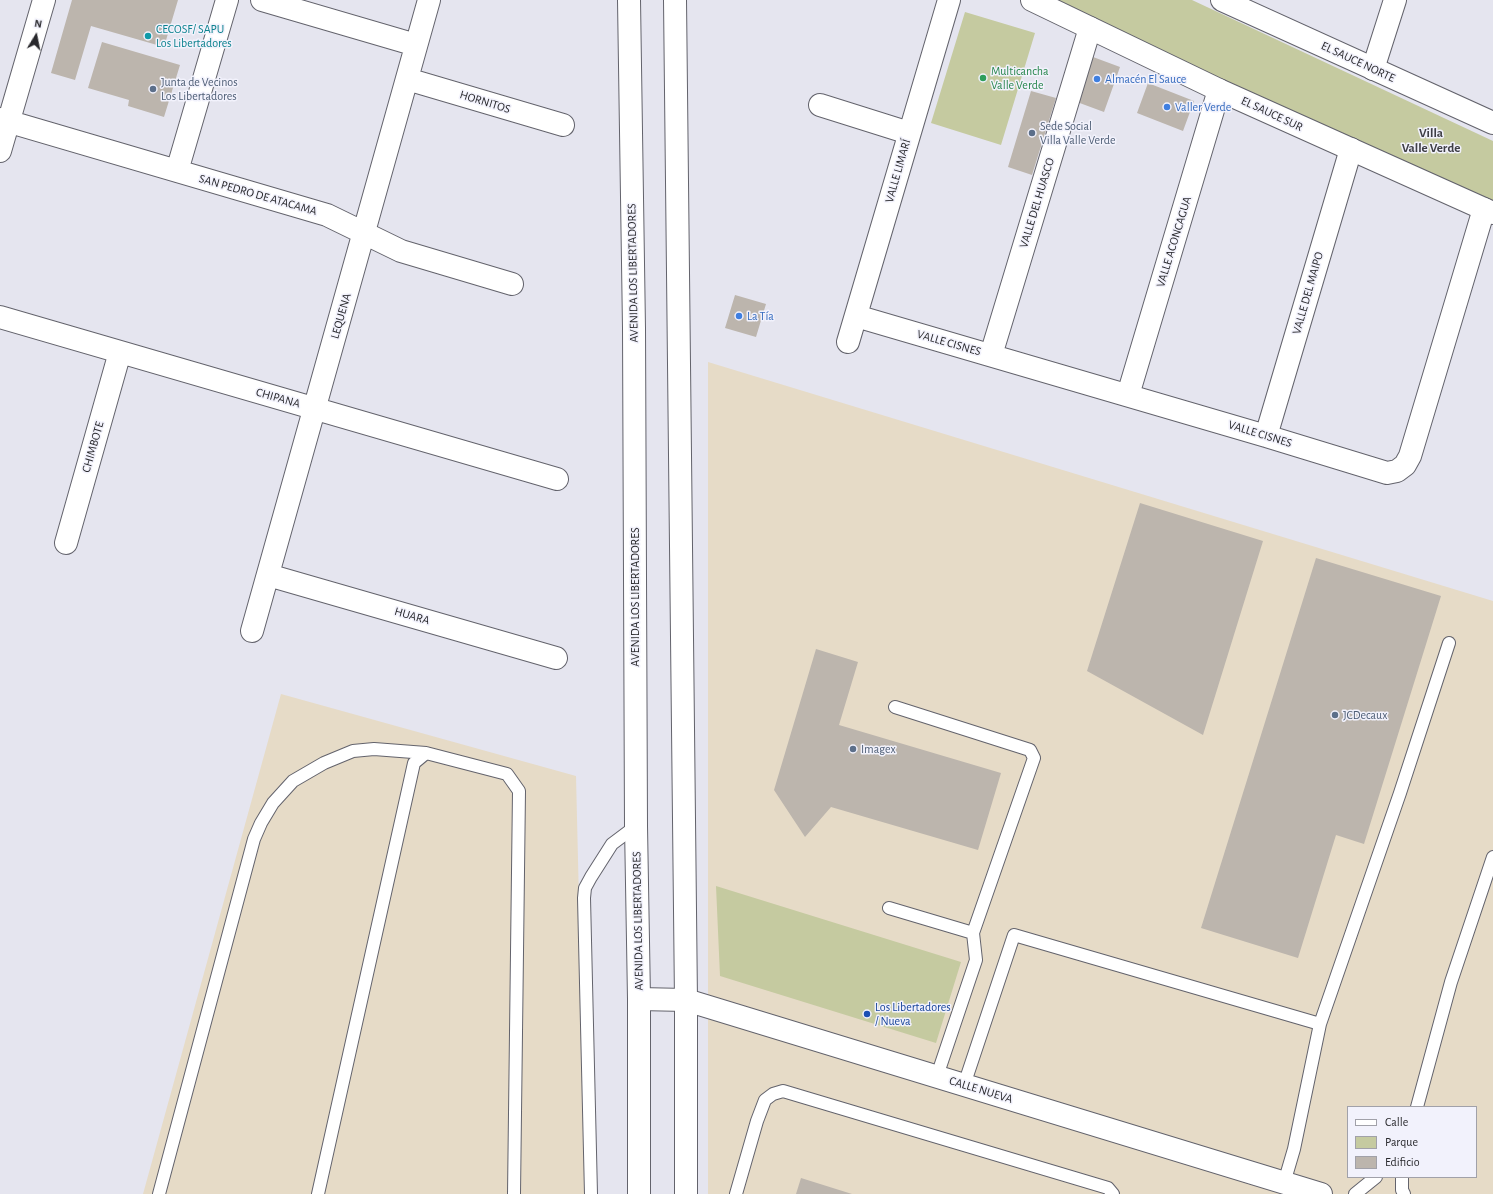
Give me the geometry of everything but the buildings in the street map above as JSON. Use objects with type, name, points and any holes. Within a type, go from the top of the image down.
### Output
[{"type":"street","points":[[0,151],[4,120],[44,0]]},
{"type":"street","points":[[177,171],[227,0]]},
{"type":"street","points":[[262,0],[416,45]]},
{"type":"street","name":"LEQUENA","points":[[252,631],[429,0]]},
{"type":"street","name":"AVENIDA LOS LIBERTADORES","points":[[629,0],[634,328],[639,1194]]},
{"type":"street","points":[[675,0],[686,1000],[686,1194]]},
{"type":"street","name":"VALLE LIMARÍ","points":[[848,342],[949,0]]},
{"type":"street","name":"EL SAUCE SUR","points":[[1032,0],[1219,90],[1488,211]]},
{"type":"street","name":"EL SAUCE NORTE","points":[[1222,0],[1247,5],[1373,69],[1493,123]]},
{"type":"street","points":[[1373,69],[1395,0]]},
{"type":"street","name":"VALLE DEL HUASCO","points":[[991,355],[1090,28]]},
{"type":"street","name":"HORNITOS","points":[[407,79],[563,125]]},
{"type":"street","name":"VALLE ACONCAGUA","points":[[1128,395],[1219,90]]},
{"type":"street","points":[[820,105],[909,133]]},
{"type":"street","name":"SAN PEDRO DE ATACAMA","points":[[4,120],[327,215],[400,250],[512,284]]},
{"type":"street","name":"VALLE DEL MAIPO","points":[[1266,436],[1351,150]]},
{"type":"street","name":"VALLE CISNES","points":[[856,316],[1128,395],[1387,473],[1397,471],[1405,465],[1412,448],[1488,211]]},
{"type":"street","name":"CHIPANA","points":[[0,317],[557,479]]},
{"type":"street","name":"CHIMBOTE","points":[[66,543],[120,352]]},
{"type":"street","name":"HUARA","points":[[268,575],[556,658]]},
{"type":"street","name":"CALLE NUEVA","points":[[639,999],[686,1000],[1321,1194]]},
{"type":"lane","points":[[1284,1183],[1294,1149],[1320,1024],[1400,793],[1449,643]]},
{"type":"lane","points":[[895,707],[1030,750],[1034,758],[973,933],[976,960],[937,1076]]},
{"type":"lane","points":[[159,1194],[254,839],[261,823],[273,804],[293,781],[324,763],[353,751],[374,749],[426,753],[507,774],[519,791],[514,1194]]},
{"type":"lane","points":[[318,1194],[414,763],[426,753]]},
{"type":"lane","points":[[591,1194],[585,888],[590,877],[612,844],[636,826]]},
{"type":"lane","points":[[1417,1106],[1451,982],[1493,857]]},
{"type":"lane","points":[[889,908],[973,933]]},
{"type":"lane","points":[[964,1085],[1014,935],[1320,1024]]},
{"type":"lane","points":[[736,1194],[757,1121],[765,1100],[773,1094],[783,1091],[1108,1188],[1114,1194]]},
{"type":"lane","points":[[1355,1194],[1375,1178]]},
{"type":"lane","points":[[1402,1178],[1402,1190],[1404,1194]]},
{"type":"shaded area","points":[[708,362],[1493,601],[1493,1194],[708,1194]]},
{"type":"shaded area","points":[[281,694],[576,776],[586,1194],[143,1194]]},
{"type":"green space","points":[[1050,0],[1192,0],[1493,141],[1493,202],[1206,75]]},
{"type":"green space","name":"Multicancha Valle Verde","points":[[965,12],[1035,33],[1001,145],[931,123]]},
{"type":"green space","points":[[716,886],[961,962],[936,1043],[720,976]]},
{"type":"place","name":"CECOSF/ SAPU Los Libertadores","points":[[148,36]]},
{"type":"place","name":"Multicancha Valle Verde","points":[[983,78]]},
{"type":"place","name":"Almacén El Sauce","points":[[1097,79]]},
{"type":"place","name":"Junta de Vecinos Los Libertadores","points":[[153,89]]},
{"type":"place","name":"Valler Verde","points":[[1167,107]]},
{"type":"place","name":"Sede Social Villa Valle Verde","points":[[1032,133]]},
{"type":"place","name":"La Tía","points":[[739,316]]},
{"type":"place","name":"JCDecaux","points":[[1335,715]]},
{"type":"place","name":"Imagex","points":[[853,749]]},
{"type":"place","name":"Los Libertadores / Nueva","points":[[867,1014]]},
{"type":"district","name":"Villa Valle Verde","points":[[1431,140]]}]
